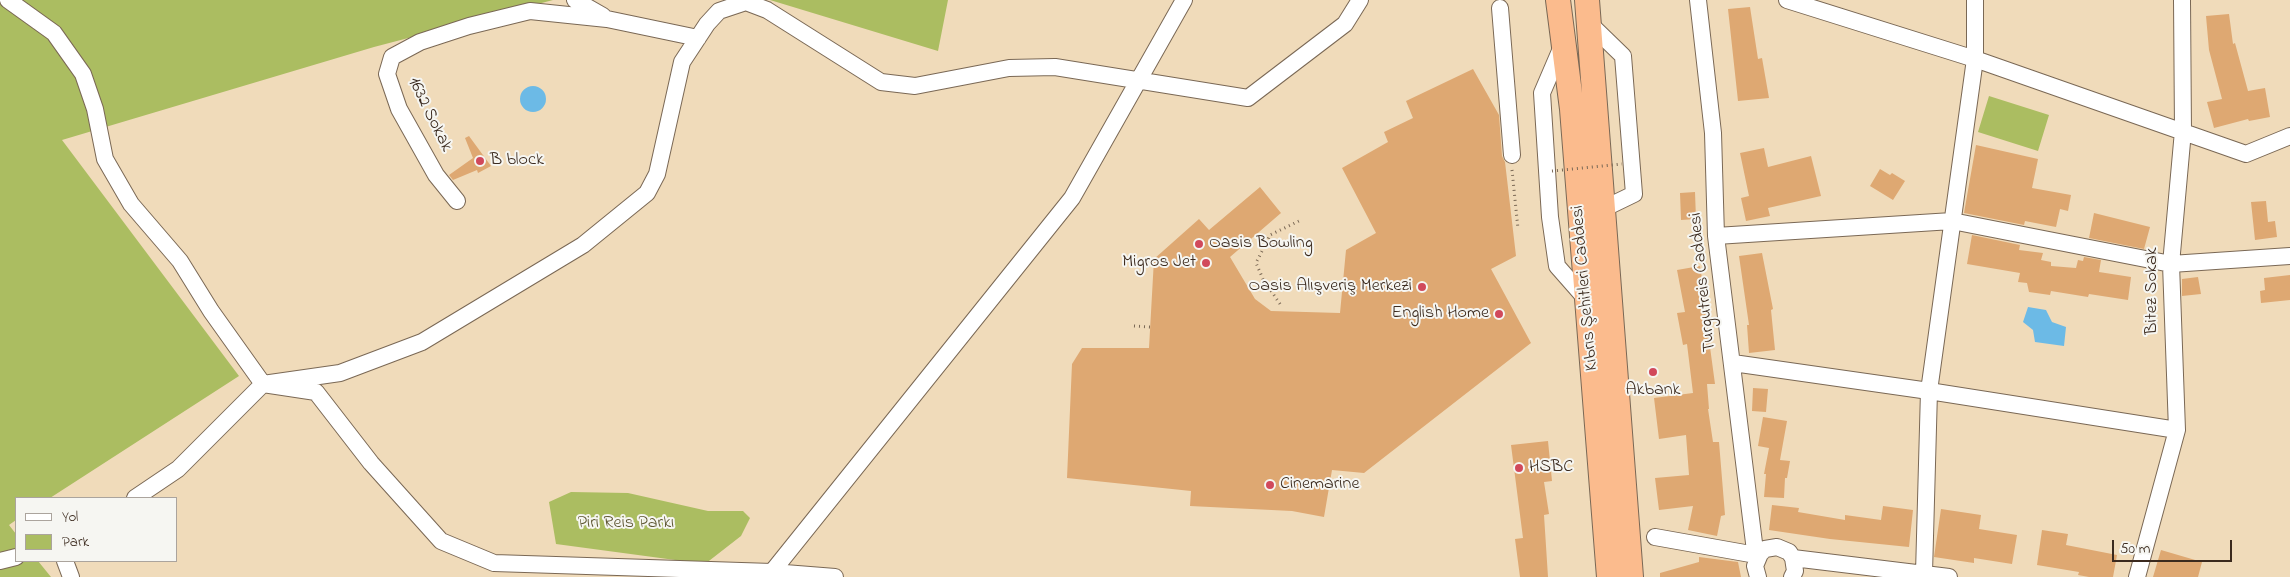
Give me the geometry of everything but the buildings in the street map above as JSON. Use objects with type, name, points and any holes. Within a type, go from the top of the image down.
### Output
[{"type":"highway","name":"Kıbrıs Şehitleri Caddesi","points":[[1558,0],[1572,109],[1609,577]]},
{"type":"highway","name":"Kıbrıs Şehitleri Caddesi","points":[[1587,0],[1631,577]]},
{"type":"street","points":[[8,0],[54,33],[83,74],[95,109],[105,159],[131,204],[180,261],[211,311],[263,384],[316,392],[371,463],[441,541],[494,563],[772,572],[835,577]]},
{"type":"street","points":[[575,0],[607,18]]},
{"type":"street","points":[[772,572],[1072,198],[1137,80],[1184,0]]},
{"type":"street","points":[[136,497],[178,469],[263,384],[340,373],[422,342],[583,245],[647,193],[657,174],[682,62],[706,24],[719,11],[746,2],[767,10],[881,82],[916,86],[1009,68],[1055,68],[1248,98],[1345,24],[1360,0]]},
{"type":"street","name":"Turgutreis Caddesi","points":[[1698,0],[1713,133],[1716,236],[1754,534],[1755,566],[1758,577]]},
{"type":"street","points":[[1787,0],[1975,59],[2246,154],[2290,136]]},
{"type":"street","points":[[1924,572],[1929,391],[1975,59],[1975,0]]},
{"type":"street","name":"Bitez Sokak","points":[[2137,577],[2176,430],[2171,264],[2182,131],[2182,0]]},
{"type":"street","points":[[1500,8],[1512,158]]},
{"type":"street","name":"1632 Sokak","points":[[457,201],[436,175],[399,108],[387,74],[392,57],[420,42],[469,26],[530,11],[607,18],[698,38]]},
{"type":"street","points":[[1590,24],[1623,56],[1634,194],[1603,210]]},
{"type":"street","points":[[1716,236],[1952,221],[2171,264],[2290,256]]},
{"type":"street","points":[[1733,363],[1929,391],[2176,430]]},
{"type":"street","points":[[1754,534],[1771,547],[1784,548],[1793,558],[1795,571],[1792,577]]},
{"type":"street","points":[[1656,537],[1756,557],[1771,547]]},
{"type":"street","points":[[1793,558],[1924,572],[1949,577]]},
{"type":"street","points":[[65,562],[71,577]]},
{"type":"street","points":[[1792,577],[1825,562]]},
{"type":"path","points":[[1512,158],[1518,229]]},
{"type":"path","points":[[1552,171],[1622,164]]},
{"type":"path","points":[[1280,304],[1263,279],[1256,263],[1270,234],[1299,221]]},
{"type":"path","points":[[1134,326],[1150,327]]},
{"type":"green space","points":[[0,0],[553,0],[374,47],[62,140],[239,376],[52,497],[15,497],[15,521],[9,525],[15,533],[15,562],[39,562],[51,577],[0,577]]},
{"type":"green space","points":[[770,0],[948,0],[938,51]]},
{"type":"green space","points":[[1989,96],[2049,115],[2038,151],[1978,132]]},
{"type":"green space","name":"Piri Reis Parkı","points":[[571,492],[628,493],[708,511],[743,511],[750,518],[741,536],[705,564],[556,544],[549,502]]},
{"type":"water","points":[[533,86],[542,90],[546,99],[542,108],[533,112],[524,108],[520,99],[524,90]]},
{"type":"water","points":[[2028,307],[2046,310],[2052,322],[2066,327],[2064,346],[2035,342],[2033,330],[2023,322]]},
{"type":"place","name":"B block","points":[[480,161]]},
{"type":"place","name":"Oasis Bowling","points":[[1199,244]]},
{"type":"place","name":"Migros Jet","points":[[1206,263]]},
{"type":"place","name":"Oasis Alışveriş Merkezi","points":[[1422,287]]},
{"type":"place","name":"English Home","points":[[1499,314]]},
{"type":"place","name":"Akbank","points":[[1653,372]]},
{"type":"place","name":"HSBC","points":[[1519,468]]},
{"type":"place","name":"Cinemarine","points":[[1270,485]]}]
